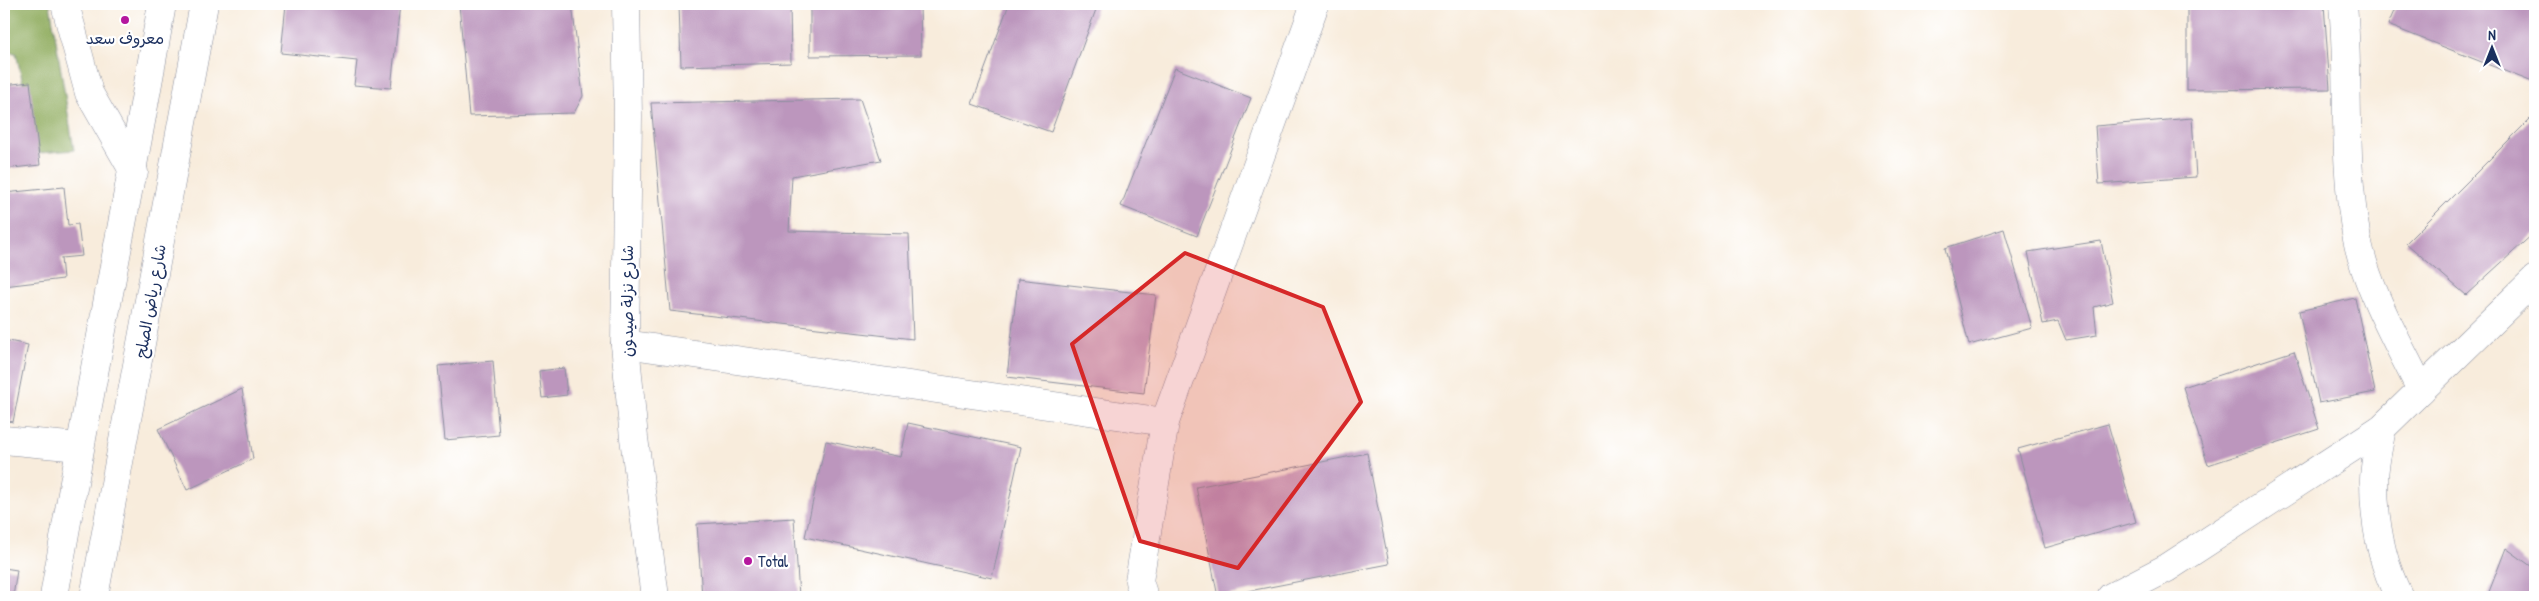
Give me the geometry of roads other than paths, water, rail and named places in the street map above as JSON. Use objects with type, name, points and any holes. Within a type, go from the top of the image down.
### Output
[{"type":"street","points":[[65,4],[90,93],[134,172]]},
{"type":"street","points":[[54,597],[79,448],[134,172],[162,4]]},
{"type":"street","name":"شارع رياض الصلح","points":[[94,597],[204,4]]},
{"type":"street","name":"شارع نزلة صيدون","points":[[626,4],[628,116],[625,344],[634,438],[655,597]]},
{"type":"street","points":[[1144,597],[1139,581],[1165,422],[1314,4]]},
{"type":"street","points":[[2343,4],[2348,52],[2346,127],[2357,240],[2376,297],[2421,390]]},
{"type":"street","points":[[2111,597],[2167,568],[2382,428],[2535,279]]},
{"type":"street","points":[[625,344],[1165,422]]},
{"type":"street","points":[[2382,428],[2374,480],[2378,533],[2389,577],[2399,597]]},
{"type":"street","points":[[4,440],[79,448]]},
{"type":"place","name":"معروف سعد","points":[[125,20]]},
{"type":"place","name":"Total","points":[[748,561]]}]
